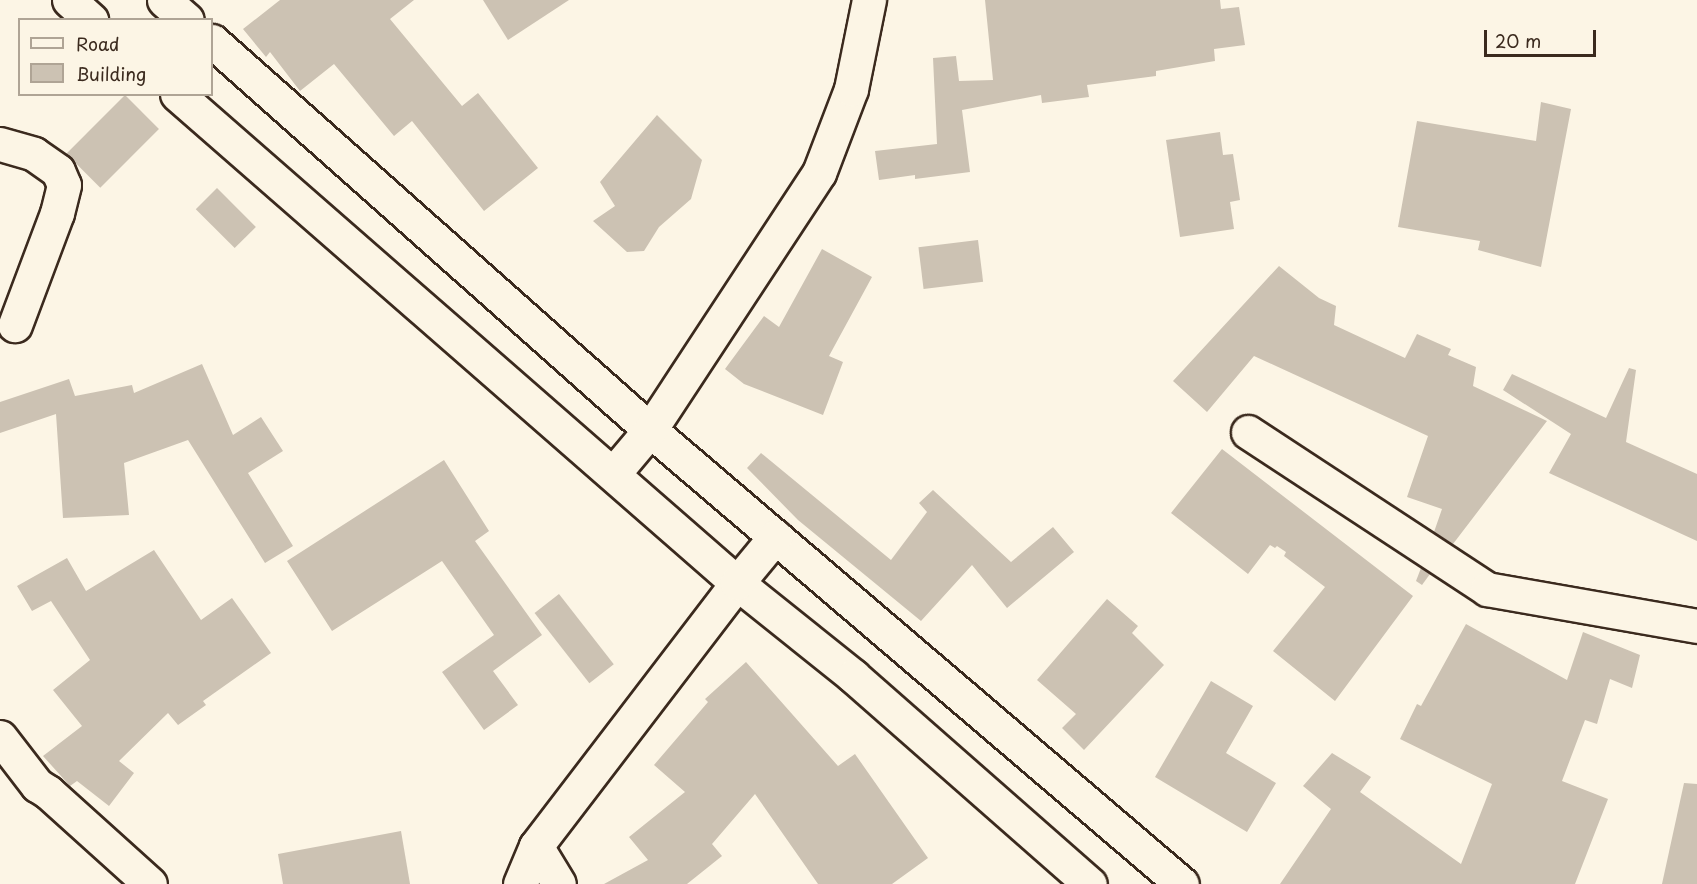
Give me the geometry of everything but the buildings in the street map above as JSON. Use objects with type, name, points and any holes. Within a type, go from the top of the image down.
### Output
[{"type":"street","points":[[69,0],[90,18]]},
{"type":"street","points":[[164,0],[186,18]]},
{"type":"street","points":[[195,18],[207,0]]},
{"type":"street","points":[[613,474],[650,430],[819,173],[851,90],[869,0]]},
{"type":"street","points":[[213,42],[650,430],[1182,884]]},
{"type":"street","points":[[179,96],[737,583],[853,676],[1090,884]]},
{"type":"street","points":[[0,144],[34,154],[58,171],[64,185],[57,213],[15,325]]},
{"type":"street","points":[[1248,432],[1487,589],[1697,626]]},
{"type":"street","points":[[520,884],[536,846],[737,583],[775,537]]},
{"type":"street","points":[[0,737],[37,784],[150,884]]},
{"type":"street","points":[[536,846],[559,884]]}]
